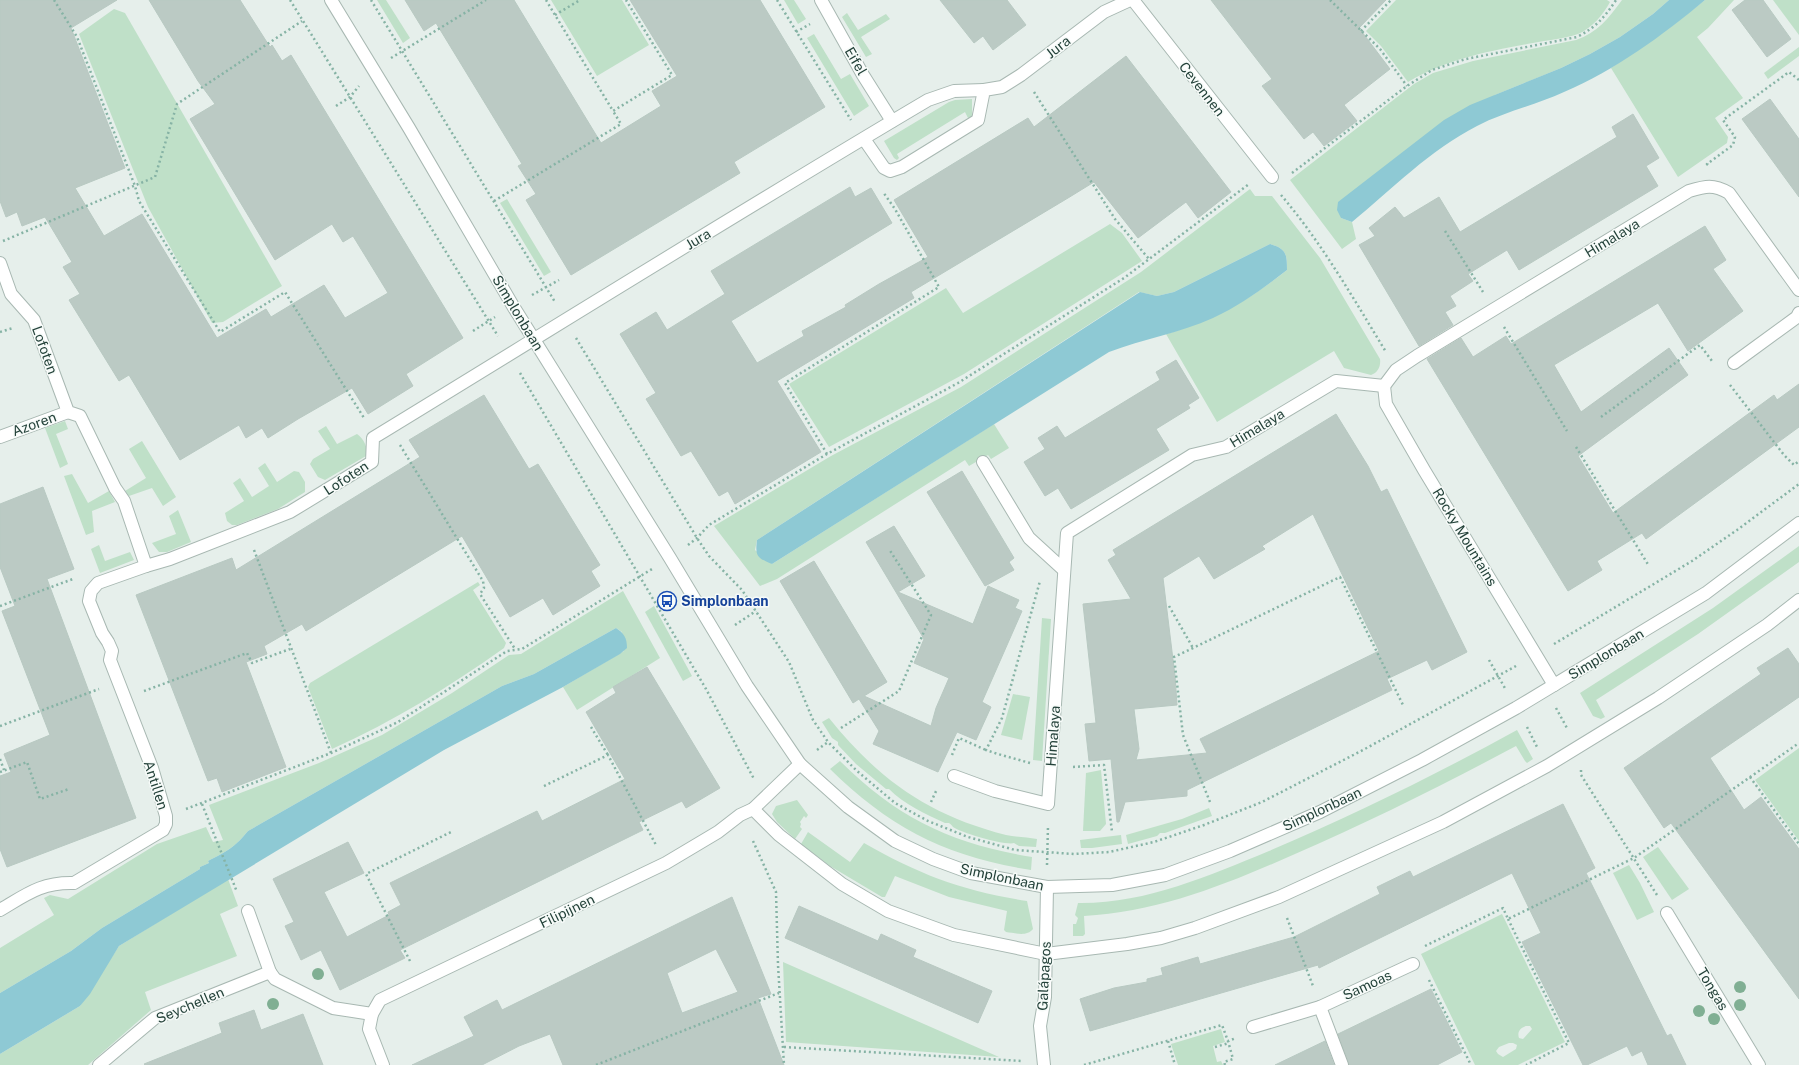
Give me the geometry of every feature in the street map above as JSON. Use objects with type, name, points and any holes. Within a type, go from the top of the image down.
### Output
[{"type":"street","name":"Simplonbaan","points":[[331,0],[534,339],[670,558],[747,686],[800,764],[848,807],[895,841],[933,859],[971,873],[1047,887],[1112,885],[1165,875],[1230,851],[1320,812],[1422,760],[1554,685],[1706,593],[1799,523]]},
{"type":"street","name":"Eifel","points":[[821,0],[892,121]]},
{"type":"street","name":"Jura","points":[[534,339],[928,100],[954,91],[984,90],[1002,87],[1021,75],[1104,12],[1132,0]]},
{"type":"street","name":"Cevennen","points":[[1132,0],[1273,182]]},
{"type":"street","points":[[864,139],[884,168],[890,171],[902,167],[978,120],[984,90]]},
{"type":"street","name":"Himalaya","points":[[1048,804],[1067,533],[1192,455],[1226,448],[1336,381],[1384,386],[1396,370],[1690,191],[1706,186],[1719,187],[1729,193]]},
{"type":"street","points":[[1729,193],[1799,290]]},
{"type":"street","name":"Lofoten","points":[[0,263],[11,294],[34,320],[68,412]]},
{"type":"street","points":[[1734,363],[1797,317],[1799,313]]},
{"type":"street","points":[[373,438],[534,339]]},
{"type":"street","name":"Rocky Mountains","points":[[1384,386],[1386,404],[1554,685]]},
{"type":"street","points":[[68,412],[80,416],[115,488],[124,501],[146,566]]},
{"type":"street","name":"Azoren","points":[[0,437],[68,412]]},
{"type":"street","name":"Lofoten","points":[[91,591],[98,583],[246,530],[290,512],[372,462],[373,438]]},
{"type":"street","points":[[983,462],[1029,538],[1064,570]]},
{"type":"street","name":"Antillen","points":[[0,910],[34,889],[58,883],[74,883],[163,830],[166,824],[166,816],[152,768],[110,660],[112,651],[102,633],[89,601],[91,591]]},
{"type":"street","points":[[753,809],[779,835],[836,879],[888,911],[954,935],[1046,954],[1127,944],[1161,938],[1195,928],[1278,897],[1443,822],[1519,781],[1658,698],[1767,625],[1799,600]]},
{"type":"street","name":"Filipijnen","points":[[372,1014],[380,1000],[666,863],[718,832],[740,815],[753,809],[800,764]]},
{"type":"street","points":[[954,776],[995,791],[1048,804]]},
{"type":"street","name":"Galápagos","points":[[1044,1065],[1040,1026],[1045,997],[1047,887]]},
{"type":"street","points":[[248,911],[270,972],[275,979],[333,1008],[372,1014],[369,1029],[383,1065]]},
{"type":"street","name":"Tongas","points":[[1667,913],[1759,1065]]},
{"type":"street","name":"Samoas","points":[[1253,1027],[1320,1007],[1416,963]]},
{"type":"street","name":"Seychellen","points":[[99,1065],[155,1018],[270,972]]},
{"type":"street","points":[[1320,1007],[1342,1065]]},
{"type":"path","points":[[54,0],[77,37],[135,186],[139,201],[220,332],[285,292],[370,428],[373,438]]},
{"type":"path","points":[[290,0],[509,355],[706,689],[754,779],[753,809]]},
{"type":"path","points":[[371,0],[697,538],[710,556],[742,590],[789,662],[813,720],[828,742],[857,771],[895,803],[928,821],[968,837],[1015,850],[1074,854],[1109,852],[1154,842],[1204,825],[1255,805],[1363,750],[1535,655],[1692,561],[1799,484]]},
{"type":"path","points":[[336,106],[350,97],[374,70],[402,51],[486,0]]},
{"type":"path","points":[[494,201],[621,124],[546,0]]},
{"type":"path","points":[[555,15],[580,0]]},
{"type":"path","points":[[613,111],[672,75],[626,0]]},
{"type":"path","points":[[777,0],[844,110],[864,139]]},
{"type":"path","points":[[1330,0],[1380,49],[1407,86]]},
{"type":"path","points":[[1361,31],[1391,0]]},
{"type":"path","points":[[1396,370],[1334,266],[1273,182],[1407,86],[1432,70],[1466,59],[1577,37],[1592,30],[1604,18],[1615,1]]},
{"type":"path","points":[[0,242],[155,177],[177,104],[302,21]]},
{"type":"path","points":[[1729,193],[1707,164],[1733,145],[1735,137],[1723,120],[1789,72],[1799,80]]},
{"type":"path","points":[[1021,75],[1116,219],[1149,259]]},
{"type":"path","points":[[827,454],[785,383],[938,287],[895,209],[881,190],[890,171]]},
{"type":"path","points":[[166,816],[202,804],[331,753],[398,722],[507,651],[522,649],[670,558],[697,538],[709,525],[827,454],[958,383],[1124,278],[1251,182]]},
{"type":"path","points":[[1445,231],[1567,431]]},
{"type":"path","points":[[1601,417],[1700,344],[1784,455],[1794,465],[1799,461]]},
{"type":"path","points":[[1721,373],[1734,363]]},
{"type":"path","points":[[390,428],[483,581],[484,588],[480,594],[515,649]]},
{"type":"path","points":[[1576,447],[1649,566]]},
{"type":"path","points":[[246,530],[290,649],[331,753]]},
{"type":"path","points":[[841,728],[899,691],[931,615],[890,549]]},
{"type":"path","points":[[0,606],[78,577],[91,591]]},
{"type":"path","points":[[1210,802],[1182,735],[1174,657],[1340,577],[1404,707]]},
{"type":"path","points":[[1169,606],[1193,648]]},
{"type":"path","points":[[732,622],[734,626],[756,611]]},
{"type":"path","points":[[124,698],[247,653],[252,663],[290,649]]},
{"type":"path","points":[[0,726],[118,682]]},
{"type":"path","points":[[1554,685],[1556,709],[1578,746],[1582,775],[1667,913]]},
{"type":"path","points":[[591,727],[608,755],[666,863]]},
{"type":"path","points":[[1508,919],[1634,858],[1799,743]]},
{"type":"path","points":[[544,786],[608,755]]},
{"type":"path","points":[[0,759],[4,770]]},
{"type":"path","points":[[0,772],[27,762],[40,799],[69,789]]},
{"type":"path","points":[[1750,777],[1799,844]]},
{"type":"path","points":[[202,804],[219,843],[237,892]]},
{"type":"path","points":[[1048,804],[1049,852]]},
{"type":"path","points":[[740,815],[776,892],[779,993],[784,1047],[784,1065]]},
{"type":"path","points":[[420,981],[366,874],[453,831]]},
{"type":"path","points":[[1278,897],[1320,1007]]},
{"type":"path","points":[[1471,1065],[1416,963],[1414,951],[1503,908],[1569,1043],[1526,1065]]},
{"type":"path","points":[[596,1065],[779,993]]},
{"type":"path","points":[[1084,1065],[1222,1024],[1233,1059],[1224,1062],[1225,1065]]},
{"type":"path","points":[[1215,1047],[1244,1036],[1253,1027]]},
{"type":"path","points":[[1168,1041],[1175,1065]]},
{"type":"path","points":[[784,1047],[1025,1062]]},
{"type":"green space","points":[[377,0],[386,0],[410,38],[403,43]]},
{"type":"green space","points":[[551,0],[622,0],[649,45],[597,76]]},
{"type":"green space","points":[[784,0],[794,0],[806,19],[798,24]]},
{"type":"green space","points":[[1396,0],[1607,0],[1610,2],[1597,21],[1588,29],[1573,36],[1538,42],[1454,61],[1408,82],[1381,46],[1366,31]]},
{"type":"green space","points":[[1622,0],[1669,0],[1653,14],[1620,37],[1590,54],[1561,68],[1495,95],[1341,218],[1352,222],[1356,239],[1342,249],[1290,180],[1414,84],[1433,73],[1473,61],[1576,40],[1590,33],[1602,24]]},
{"type":"green space","points":[[1705,0],[1734,0],[1708,28],[1697,37],[1743,98],[1715,118],[1728,137],[1727,143],[1678,177],[1611,68],[1672,26]]},
{"type":"green space","points":[[1773,0],[1799,0],[1799,35]]},
{"type":"green space","points":[[114,9],[125,13],[282,286],[223,322],[212,323],[148,207],[79,34]]},
{"type":"green space","points":[[847,13],[858,30],[886,14],[890,19],[861,37],[872,54],[866,57],[842,17]]},
{"type":"green space","points":[[814,34],[841,79],[850,74],[869,106],[854,116],[807,38]]},
{"type":"green space","points":[[1799,47],[1799,56],[1768,79],[1764,73]]},
{"type":"green space","points":[[972,99],[972,117],[968,118],[965,112],[897,154],[899,158],[897,160],[894,158],[884,141],[949,102],[955,100]]},
{"type":"green space","points":[[1250,189],[1255,196],[1272,196],[1320,258],[1380,359],[1380,364],[1376,373],[1371,375],[1344,368],[1334,351],[1217,422],[1166,334],[1215,316],[1244,300],[1287,270],[1287,259],[1284,252],[1270,244],[1174,292],[1157,296],[1139,292],[757,540],[755,550],[772,564],[994,424],[1009,448],[991,459],[988,455],[969,466],[965,460],[777,579],[760,586],[714,526],[831,456],[961,387],[1141,272]]},
{"type":"green space","points":[[507,199],[551,272],[544,276],[500,203]]},
{"type":"green space","points":[[1110,224],[1122,233],[1142,261],[964,374],[829,447],[789,384],[946,288],[963,313]]},
{"type":"green space","points":[[65,421],[68,429],[56,434],[68,464],[60,468],[45,428]]},
{"type":"green space","points":[[326,426],[337,444],[357,434],[365,444],[367,453],[366,456],[325,480],[318,477],[310,464],[313,459],[330,449],[318,431]]},
{"type":"green space","points":[[142,441],[176,497],[163,506],[152,488],[129,496],[125,491],[146,478],[129,449]]},
{"type":"green space","points":[[265,463],[277,482],[294,471],[299,472],[305,482],[305,492],[278,509],[237,525],[232,525],[227,521],[225,513],[244,501],[233,483],[240,478],[252,497],[269,486],[258,468]]},
{"type":"green space","points":[[72,474],[88,503],[109,491],[115,502],[92,511],[94,532],[86,535],[64,476]]},
{"type":"green space","points":[[178,510],[191,542],[167,552],[159,552],[152,543],[176,534],[169,516]]},
{"type":"green space","points":[[99,545],[105,561],[130,552],[134,560],[100,573],[91,549]]},
{"type":"green space","points":[[1799,546],[1799,562],[1698,634],[1596,700],[1605,717],[1601,719],[1593,716],[1580,693],[1713,608]]},
{"type":"green space","points":[[478,582],[480,585],[473,590],[506,643],[504,648],[421,703],[332,749],[308,687],[310,683]]},
{"type":"green space","points":[[623,591],[660,658],[577,710],[563,687],[624,651],[622,632],[616,628],[534,674],[502,686],[248,831],[234,845],[225,852],[208,861],[209,863],[200,867],[200,869],[102,928],[71,951],[0,993],[0,948],[54,915],[44,898],[50,895],[68,899],[157,844],[206,827],[213,842],[223,840],[209,805],[319,763],[382,735],[452,693],[509,655],[521,654]]},
{"type":"green space","points":[[654,606],[692,676],[683,681],[645,612]]},
{"type":"green space","points":[[1042,618],[1051,619],[1042,761],[1033,760]]},
{"type":"green space","points":[[1013,694],[1030,697],[1022,740],[1001,735]]},
{"type":"green space","points":[[829,718],[867,760],[886,777],[929,806],[978,827],[1006,835],[1037,839],[1036,847],[1019,846],[1014,843],[1003,843],[958,830],[951,824],[937,820],[908,804],[889,789],[886,789],[856,764],[838,745],[838,742],[832,738],[822,722]]},
{"type":"green space","points":[[1517,730],[1533,759],[1527,763],[1516,746],[1379,816],[1244,876],[1166,903],[1139,909],[1084,916],[1085,934],[1083,936],[1073,936],[1073,924],[1076,924],[1078,918],[1075,915],[1078,903],[1128,899],[1152,894],[1223,870],[1364,808],[1426,778]]},
{"type":"green space","points":[[1799,748],[1799,841],[1755,780]]},
{"type":"green space","points":[[840,761],[861,781],[883,798],[927,826],[976,845],[1032,857],[1031,870],[973,857],[946,848],[922,837],[875,808],[852,790],[830,769]]},
{"type":"green space","points":[[1101,770],[1106,824],[1100,831],[1083,831],[1086,773]]},
{"type":"green space","points":[[797,800],[808,815],[806,818],[804,816],[800,822],[800,827],[802,829],[795,839],[777,822],[772,814],[776,806]]},
{"type":"green space","points":[[1209,808],[1212,816],[1165,833],[1160,833],[1157,836],[1128,844],[1126,835],[1182,819]]},
{"type":"green space","points":[[808,832],[850,862],[864,843],[904,864],[942,880],[982,892],[1027,901],[1033,929],[1024,934],[1006,932],[1004,930],[1007,911],[949,897],[895,876],[885,897],[882,897],[830,866],[801,844]]},
{"type":"green space","points":[[1121,835],[1122,844],[1081,848],[1080,840]]},
{"type":"green space","points":[[1658,847],[1689,889],[1672,900],[1643,857]]},
{"type":"green space","points":[[1629,865],[1640,883],[1654,912],[1637,920],[1613,873]]},
{"type":"green space","points":[[228,879],[238,906],[220,914],[237,956],[145,992],[151,1010],[88,1065],[0,1065],[0,1054],[80,1006],[119,946]]},
{"type":"green space","points":[[1502,914],[1565,1042],[1518,1065],[1475,1065],[1421,954]],"holes":[[[1526,1026],[1530,1026],[1532,1029],[1523,1039],[1519,1038],[1518,1034],[1520,1030]],[[1509,1043],[1517,1045],[1516,1049],[1503,1057],[1498,1054],[1496,1051],[1499,1047]]]},
{"type":"green space","points":[[783,962],[999,1057],[786,1042]]},
{"type":"green space","points":[[1221,1029],[1225,1042],[1213,1046],[1217,1062],[1221,1061],[1223,1065],[1178,1065],[1171,1044]]},
{"type":"water","points":[[1669,0],[1705,0],[1655,39],[1620,63],[1564,92],[1477,126],[1443,146],[1427,158],[1352,222],[1341,218],[1337,210],[1338,202],[1444,120],[1470,105],[1561,68],[1590,54],[1620,37],[1653,14]]},
{"type":"water","points":[[1270,244],[1284,252],[1287,259],[1287,270],[1243,302],[1213,318],[1200,323],[1109,352],[772,564],[758,556],[756,550],[757,540],[1140,292],[1157,296],[1174,292]]},
{"type":"water","points":[[616,628],[626,639],[627,648],[620,654],[563,687],[444,750],[119,946],[90,994],[80,1006],[0,1054],[0,993],[71,951],[102,928],[200,869],[200,867],[209,863],[208,861],[225,852],[234,845],[248,831],[502,686],[534,674]]},
{"type":"building","points":[[0,0],[117,0],[71,28],[125,168],[75,188],[104,236],[142,214],[217,338],[266,309],[271,317],[324,285],[345,318],[388,293],[353,236],[343,242],[332,224],[275,260],[190,119],[215,104],[198,81],[149,0],[240,0],[270,47],[272,45],[282,61],[291,55],[463,338],[406,374],[413,386],[368,414],[352,388],[268,438],[262,428],[246,438],[239,425],[180,460],[129,375],[119,381],[69,300],[80,294],[63,267],[72,262],[45,217],[22,226],[17,212],[6,217],[0,201]]},
{"type":"building","points":[[405,0],[514,0],[601,143],[661,106],[652,91],[677,76],[630,0],[760,0],[825,107],[734,162],[740,173],[571,275],[526,200],[536,194],[518,166],[522,164],[436,23],[424,31]]},
{"type":"building","points":[[940,0],[1007,0],[1026,25],[993,50],[983,36],[974,43]]},
{"type":"building","points":[[1211,0],[1386,0],[1359,28],[1390,69],[1344,105],[1357,121],[1324,146],[1313,132],[1304,139],[1262,86],[1272,79]]},
{"type":"building","points":[[1745,0],[1763,0],[1791,39],[1767,57],[1732,10]]},
{"type":"building","points":[[1126,56],[1231,192],[1198,218],[1186,202],[1138,238],[1094,182],[911,292],[914,298],[777,381],[821,452],[735,504],[728,491],[719,496],[691,451],[681,456],[646,399],[656,393],[620,334],[656,312],[667,330],[725,294],[711,271],[850,187],[855,197],[871,188],[892,223],[731,321],[757,363],[804,336],[802,331],[846,307],[845,305],[879,284],[928,257],[894,200],[1028,118],[1034,127]]},
{"type":"building","points":[[1770,99],[1799,139],[1799,197],[1742,119]]},
{"type":"building","points":[[1633,114],[1659,158],[1646,166],[1658,186],[1519,270],[1507,250],[1468,274],[1473,281],[1450,296],[1456,306],[1445,312],[1453,325],[1419,346],[1359,245],[1375,236],[1369,228],[1395,207],[1404,218],[1439,197],[1460,232],[1617,137],[1612,127]]},
{"type":"building","points":[[1705,226],[1726,260],[1713,269],[1743,311],[1688,351],[1658,303],[1554,365],[1581,412],[1669,348],[1688,375],[1578,456],[1613,513],[1774,395],[1777,400],[1799,384],[1799,427],[1646,539],[1642,533],[1597,561],[1602,570],[1568,591],[1427,359],[1461,338],[1473,357],[1506,336],[1511,344]]},
{"type":"building","points":[[1176,360],[1199,398],[1188,405],[1190,408],[1156,429],[1169,450],[1071,509],[1058,488],[1045,496],[1024,462],[1045,449],[1038,438],[1057,426],[1065,438],[1160,380],[1156,372]]},
{"type":"building","points":[[484,395],[529,469],[538,464],[600,565],[591,571],[600,586],[553,615],[543,598],[510,617],[462,536],[306,631],[302,624],[264,646],[267,654],[246,662],[286,767],[222,792],[217,778],[208,781],[136,595],[232,558],[236,570],[420,457],[409,440]]},
{"type":"building","points":[[1336,414],[1368,466],[1381,492],[1387,489],[1467,652],[1432,670],[1427,660],[1387,679],[1392,690],[1187,790],[1187,796],[1125,802],[1119,822],[1117,822],[1111,759],[1089,761],[1085,724],[1096,723],[1083,604],[1131,599],[1108,560],[1116,555],[1113,550]],"holes":[[[1313,514],[1379,651],[1200,739],[1207,753],[1136,760],[1139,749],[1134,709],[1177,705],[1163,578],[1199,556],[1214,579],[1265,549],[1262,546]]]},
{"type":"building","points":[[962,471],[1014,558],[1009,562],[1014,570],[985,586],[927,492]]},
{"type":"building","points":[[43,487],[74,569],[47,579],[136,818],[7,867],[0,849],[0,776],[11,772],[4,754],[50,735],[2,611],[15,606],[0,567],[0,504]]},
{"type":"building","points":[[894,526],[925,576],[898,592],[973,624],[988,586],[1019,600],[1015,608],[1022,611],[982,702],[991,707],[976,740],[957,732],[938,772],[873,744],[879,731],[859,699],[853,703],[780,581],[814,561],[887,682],[864,696],[931,726],[936,708],[949,678],[914,663],[924,639],[866,542]]},
{"type":"building","points":[[1788,648],[1799,664],[1799,697],[1710,758],[1744,810],[1761,797],[1799,849],[1799,999],[1671,823],[1664,828],[1624,768],[1761,674],[1757,668]]},
{"type":"building","points":[[647,667],[720,788],[686,808],[682,801],[639,822],[643,830],[400,950],[405,958],[340,990],[321,950],[301,960],[285,926],[294,922],[273,879],[348,842],[364,873],[324,892],[347,937],[389,915],[388,912],[401,905],[390,883],[537,811],[542,821],[625,779],[586,712],[616,693],[613,687]]},
{"type":"building","points":[[1563,804],[1595,868],[1586,873],[1667,1036],[1671,1034],[1686,1065],[1648,1065],[1642,1051],[1632,1056],[1627,1046],[1587,1065],[1583,1065],[1522,942],[1541,933],[1512,873],[1319,968],[1318,965],[1090,1031],[1080,999],[1114,988],[1147,982],[1147,979],[1163,975],[1161,968],[1198,957],[1200,964],[1294,937],[1380,894],[1377,887],[1410,871],[1413,877]]},
{"type":"building","points":[[732,897],[771,994],[758,998],[784,1065],[563,1065],[550,1034],[519,1046],[482,1065],[412,1065],[474,1036],[464,1017],[497,1000],[502,1010]],"holes":[[[716,949],[738,992],[682,1013],[667,973]]]},
{"type":"building","points":[[799,906],[878,941],[881,934],[916,950],[913,957],[992,991],[978,1023],[785,938]]},
{"type":"building","points":[[1431,989],[1462,1052],[1437,1065],[1349,1065],[1338,1034]]},
{"type":"building","points":[[254,1010],[261,1030],[303,1014],[323,1065],[144,1064],[222,1033],[219,1023]]},
{"type":"building","points":[[1325,1041],[1334,1065],[1275,1065]]},
{"type":"place","name":"Simplonbaan","points":[[667,601]]}]
